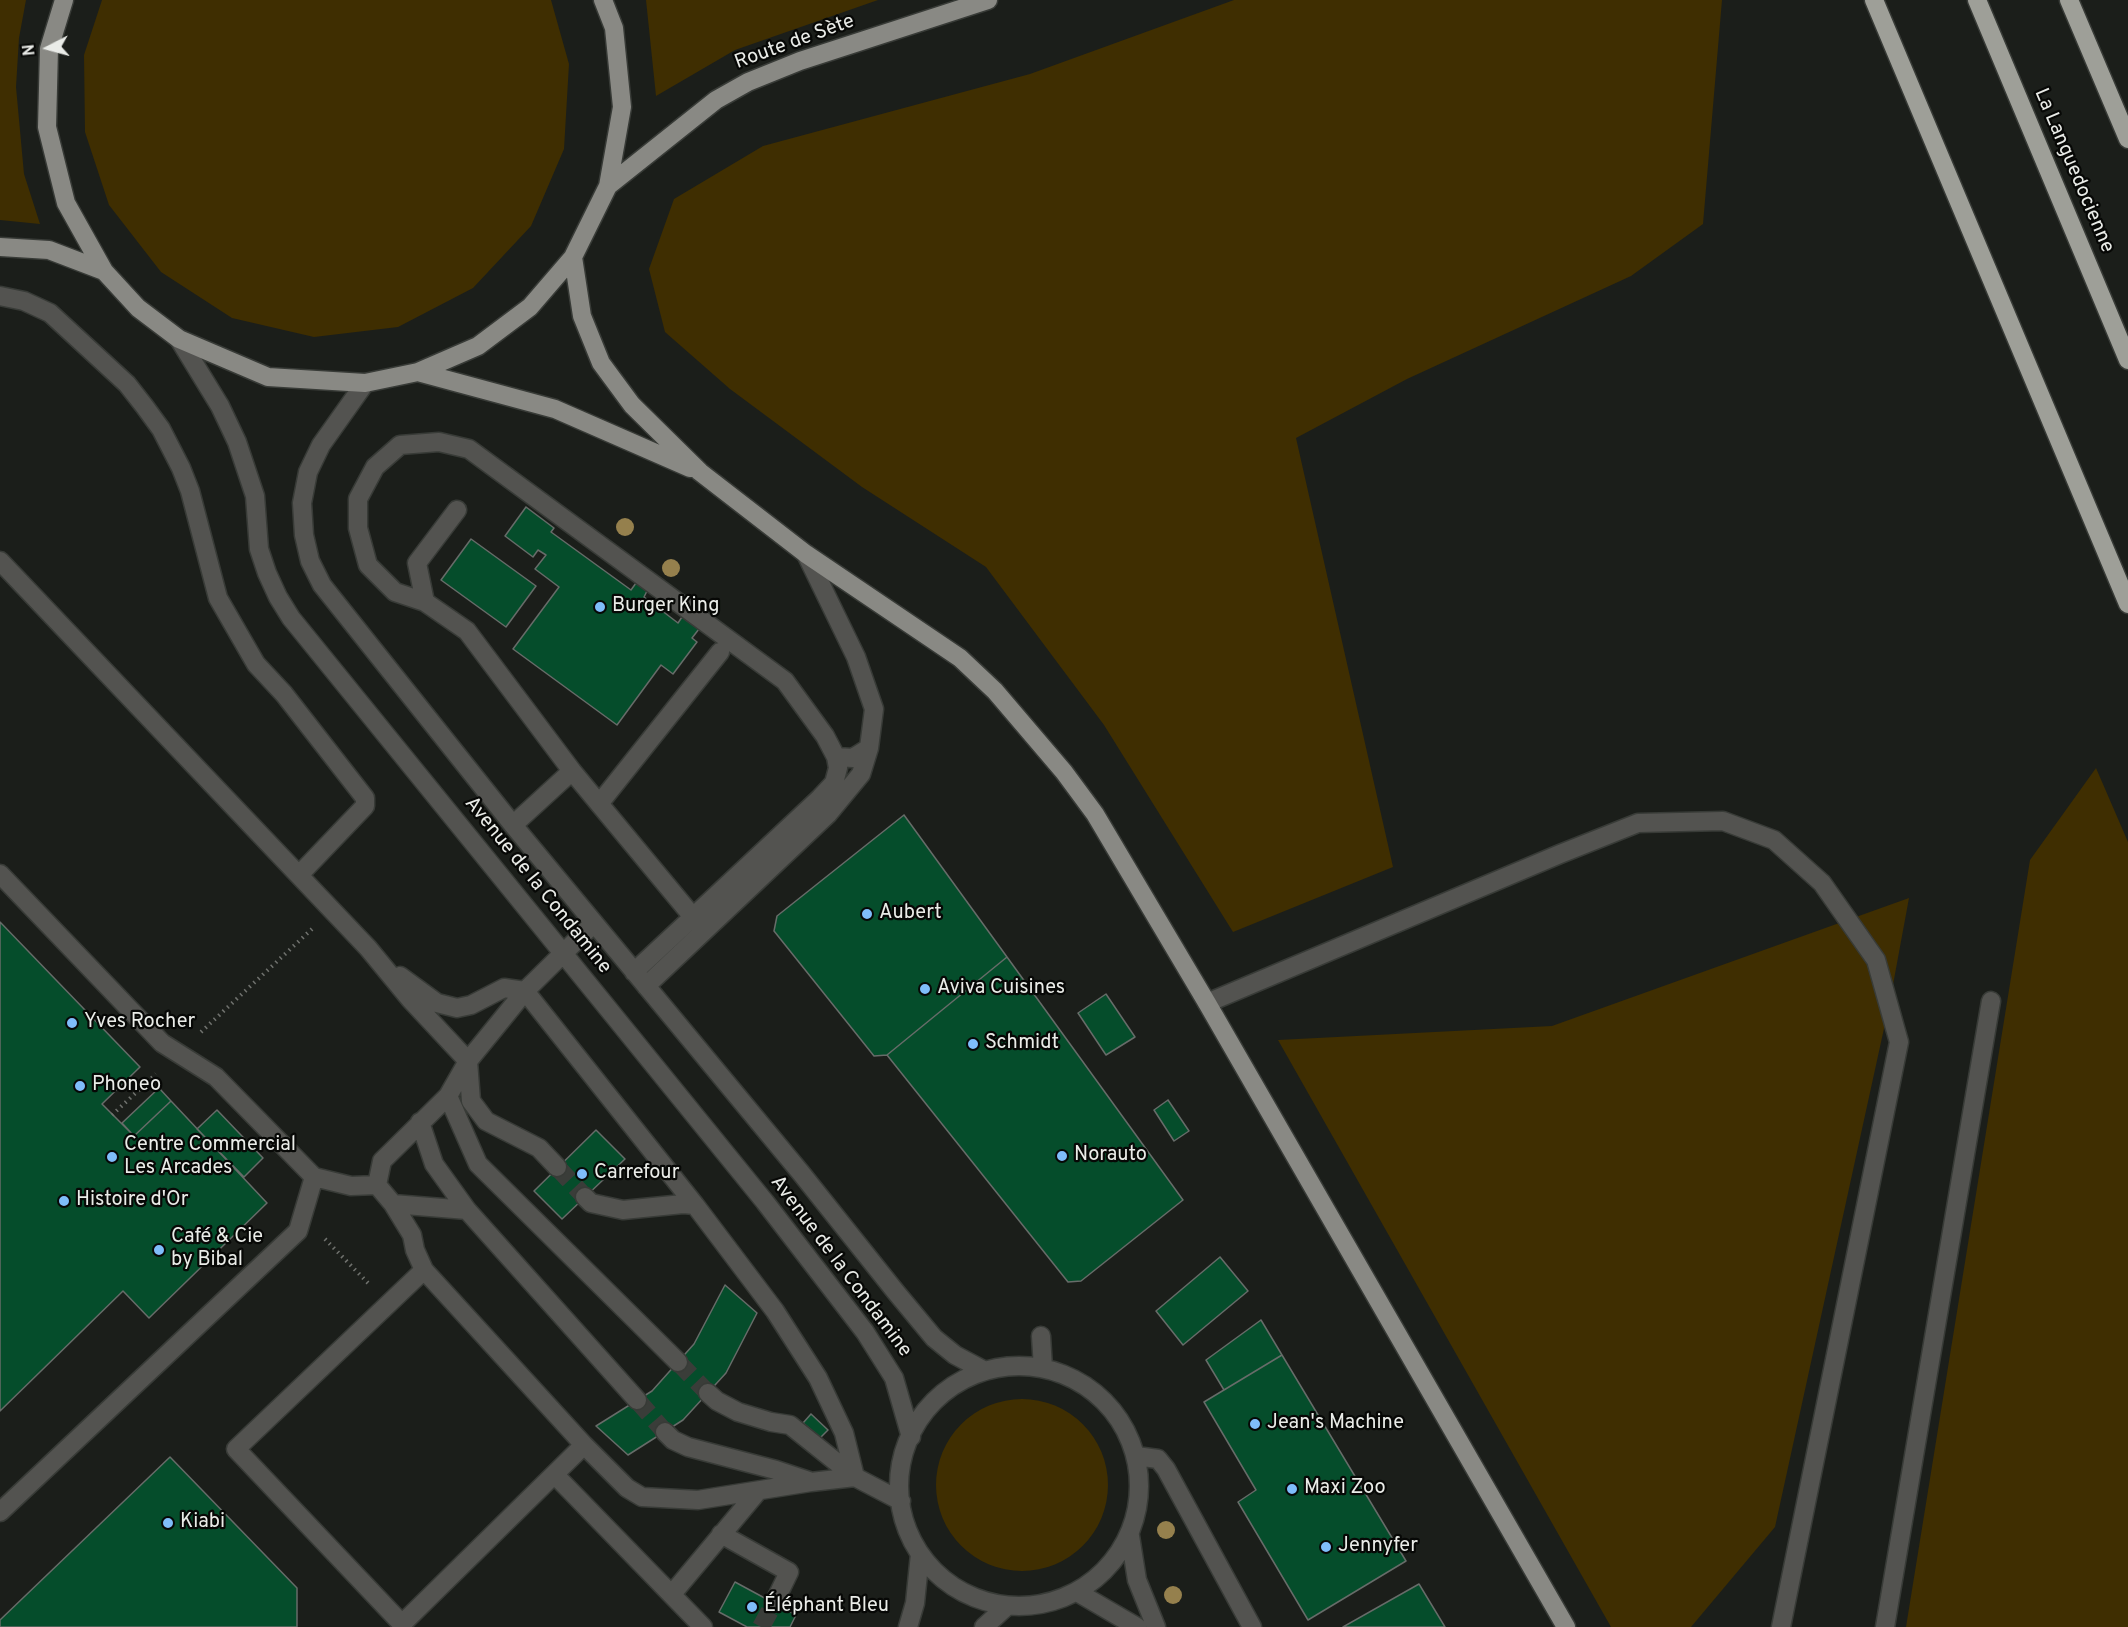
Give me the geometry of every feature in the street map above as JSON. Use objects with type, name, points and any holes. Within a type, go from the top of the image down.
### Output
[{"type":"highway","points":[[1874,0],[2128,604]]},
{"type":"highway","name":"La Languedocienne","points":[[1977,0],[2128,360]]},
{"type":"highway","points":[[2069,0],[2128,139]]},
{"type":"main road","points":[[64,0],[49,49],[47,127],[66,203],[104,271],[138,308],[179,339],[268,377],[365,383],[418,372],[478,346],[530,307],[573,257],[608,186],[622,107],[614,28],[603,0]]},
{"type":"main road","name":"Route de Sète","points":[[608,186],[716,100],[748,82],[800,61],[988,0]]},
{"type":"main road","points":[[0,247],[49,250],[104,271]]},
{"type":"main road","points":[[573,257],[582,316],[601,363],[632,405],[700,472],[806,554],[960,657],[995,690],[1064,772],[1095,814],[1207,1003],[1566,1627]]},
{"type":"main road","points":[[418,372],[555,409],[700,472]]},
{"type":"street","points":[[0,296],[24,301],[50,313],[127,384],[139,398],[160,429],[181,468],[190,491],[218,598],[256,664],[284,694],[365,798],[365,807],[299,875]]},
{"type":"street","name":"Avenue de la Condamine","points":[[179,339],[220,406],[237,442],[255,496],[259,549],[278,597],[329,667],[765,1202],[866,1332],[894,1378],[911,1437]]},
{"type":"street","name":"Avenue de la Condamine","points":[[365,383],[321,446],[308,472],[302,503],[304,535],[310,561],[322,585],[513,825],[801,1173],[934,1338],[955,1355],[985,1371]]},
{"type":"street","points":[[634,972],[693,917],[834,783],[838,768],[836,757],[825,736],[785,681],[469,449],[440,442],[400,445],[375,466],[358,499],[357,528],[368,565],[395,592],[425,602],[467,631],[572,771],[693,917]]},
{"type":"street","points":[[425,602],[417,562],[457,510]]},
{"type":"street","points":[[646,986],[828,814],[861,774],[869,748],[874,709],[856,657],[806,554]]},
{"type":"street","points":[[0,561],[381,962],[410,999],[468,1061],[471,1101],[486,1121],[539,1148],[557,1167]]},
{"type":"street","points":[[599,804],[720,652]]},
{"type":"street","points":[[836,757],[853,758],[869,748]]},
{"type":"street","points":[[513,825],[572,771]]},
{"type":"street","points":[[1207,1003],[1638,823],[1723,821],[1774,840],[1822,883],[1876,960],[1899,1042],[1781,1627]]},
{"type":"street","points":[[0,874],[157,1037],[216,1077],[314,1177],[351,1186],[378,1185]]},
{"type":"street","points":[[594,923],[525,991],[468,1061],[448,1096],[382,1161],[378,1185],[412,1235],[415,1250],[424,1270],[584,1445],[627,1488],[642,1497],[698,1500],[855,1477]]},
{"type":"street","points":[[381,962],[437,1003],[457,1008],[471,1005],[504,988],[525,991],[776,1311],[818,1378],[844,1433],[855,1477]]},
{"type":"street","points":[[1885,1627],[1991,1001]]},
{"type":"street","points":[[448,1096],[478,1164],[678,1362]]},
{"type":"street","points":[[420,1122],[434,1164],[466,1210],[637,1400]]},
{"type":"street","points":[[0,1512],[298,1231],[314,1177]]},
{"type":"street","points":[[585,1197],[591,1203],[623,1210],[694,1205]]},
{"type":"street","points":[[393,1204],[466,1210]]},
{"type":"street","points":[[424,1270],[236,1449],[402,1626],[584,1445]]},
{"type":"street","points":[[1041,1336],[1043,1368]]},
{"type":"street","points":[[1014,1366],[1043,1368],[1074,1380],[1102,1399],[1123,1425],[1136,1456],[1140,1497],[1130,1536],[1108,1568],[1077,1592],[1043,1605],[1006,1606],[981,1601],[958,1589],[937,1574],[920,1554],[908,1529],[901,1501],[901,1468],[911,1437],[923,1414],[940,1396],[962,1381],[985,1371],[1014,1366]]},
{"type":"street","points":[[708,1393],[717,1401],[738,1412],[790,1425],[855,1477],[901,1501]]},
{"type":"street","points":[[665,1432],[673,1440],[688,1447],[812,1482]]},
{"type":"street","points":[[1136,1456],[1158,1459],[1166,1469],[1252,1627]]},
{"type":"street","points":[[555,1475],[704,1627]]},
{"type":"street","points":[[672,1594],[758,1491]]},
{"type":"street","points":[[721,1534],[789,1572],[774,1603]]},
{"type":"street","points":[[1130,1536],[1137,1580],[1156,1627]]},
{"type":"street","points":[[908,1627],[915,1603],[920,1554]]},
{"type":"street","points":[[1077,1592],[1137,1627]]},
{"type":"street","points":[[984,1627],[1006,1606]]},
{"type":"path","points":[[112,1115],[332,910]]},
{"type":"path","points":[[301,1215],[388,1304]]},
{"type":"shaded area","points":[[0,0],[26,0],[19,38],[16,87],[24,174],[40,224],[0,220]]},
{"type":"shaded area","points":[[102,0],[551,0],[569,64],[564,149],[531,226],[473,288],[398,327],[314,337],[232,318],[161,272],[109,205],[85,132],[84,55]]},
{"type":"shaded area","points":[[646,0],[878,0],[735,50],[656,96]]},
{"type":"shaded area","points":[[1234,0],[1722,0],[1703,224],[1631,276],[1407,379],[1296,438],[1393,867],[1233,932],[1104,725],[986,567],[862,487],[730,389],[665,332],[649,269],[674,199],[763,146],[1030,74]]},
{"type":"shaded area","points":[[2096,768],[2128,842],[2128,1627],[1906,1627],[2030,860]]},
{"type":"shaded area","points":[[1909,898],[1890,1001],[1775,1527],[1691,1627],[1611,1627],[1278,1040],[1552,1026]]},
{"type":"shaded area","points":[[1022,1399],[1039,1400],[1055,1405],[1070,1413],[1083,1424],[1094,1437],[1102,1452],[1107,1468],[1107,1502],[1102,1518],[1094,1533],[1083,1546],[1070,1557],[1055,1565],[1039,1570],[1022,1571],[1005,1570],[989,1565],[974,1557],[961,1546],[950,1533],[942,1518],[937,1502],[936,1485],[937,1468],[942,1452],[950,1437],[961,1424],[974,1413],[989,1405],[1005,1400]]},
{"type":"building","name":"Burger King","points":[[526,507],[554,528],[551,532],[631,590],[636,583],[647,591],[644,597],[678,623],[682,617],[699,629],[692,638],[697,642],[673,674],[661,665],[617,725],[513,649],[559,587],[535,569],[546,555],[538,550],[533,557],[505,536]]},
{"type":"building","points":[[471,539],[536,586],[506,627],[441,580]]},
{"type":"building","points":[[904,815],[1007,957],[887,1055],[874,1056],[774,931],[777,916]]},
{"type":"building","name":"Centre Commercial Les Arcades","points":[[0,922],[140,1067],[102,1104],[134,1136],[171,1101],[267,1203],[149,1318],[123,1291],[0,1411]]},
{"type":"building","points":[[1007,957],[1183,1200],[1081,1281],[1068,1282],[887,1055]]},
{"type":"building","points":[[1106,994],[1135,1037],[1106,1055],[1078,1013]]},
{"type":"building","points":[[159,1088],[171,1101],[134,1136],[122,1123]]},
{"type":"building","points":[[1168,1100],[1189,1131],[1174,1141],[1154,1110]]},
{"type":"building","points":[[217,1110],[263,1158],[244,1177],[197,1129]]},
{"type":"building","points":[[596,1130],[625,1159],[562,1219],[534,1191]]},
{"type":"building","points":[[1220,1257],[1248,1291],[1183,1345],[1156,1311]]},
{"type":"building","points":[[725,1285],[757,1313],[726,1373],[683,1420],[628,1455],[596,1426],[652,1391],[694,1344]]},
{"type":"building","points":[[1261,1320],[1282,1355],[1224,1390],[1206,1360]]},
{"type":"building","points":[[1282,1355],[1406,1561],[1308,1620],[1238,1502],[1256,1490],[1204,1402]]},
{"type":"building","points":[[811,1414],[828,1430],[820,1438],[803,1423]]},
{"type":"building","name":"Kiabi","points":[[170,1457],[297,1588],[297,1627],[0,1627],[0,1620]]},
{"type":"building","name":"Éléphant Bleu","points":[[735,1582],[796,1615],[790,1627],[747,1627],[719,1612]]},
{"type":"building","points":[[1419,1584],[1445,1627],[1343,1627]]},
{"type":"tunnel","points":[[557,1167],[585,1197]]},
{"type":"tunnel","points":[[678,1362],[708,1393]]},
{"type":"tunnel","points":[[637,1400],[665,1432]]},
{"type":"tunnel","points":[[761,1627],[774,1603]]},
{"type":"place","name":"Burger King","points":[[600,607]]},
{"type":"place","name":"Aubert","points":[[867,914]]},
{"type":"place","name":"Aviva Cuisines","points":[[925,989]]},
{"type":"place","name":"Yves Rocher","points":[[72,1023]]},
{"type":"place","name":"Schmidt","points":[[973,1044]]},
{"type":"place","name":"Phoneo","points":[[80,1086]]},
{"type":"place","name":"Norauto","points":[[1062,1156]]},
{"type":"place","name":"Centre Commercial Les Arcades","points":[[112,1157]]},
{"type":"place","name":"Carrefour","points":[[582,1174]]},
{"type":"place","name":"Histoire d'Or","points":[[64,1201]]},
{"type":"place","name":"Café & Cie by Bibal","points":[[159,1250]]},
{"type":"place","name":"Jean's Machine","points":[[1255,1424]]},
{"type":"place","name":"Maxi Zoo","points":[[1292,1489]]},
{"type":"place","name":"Kiabi","points":[[168,1523]]},
{"type":"place","name":"Jennyfer","points":[[1326,1547]]},
{"type":"place","name":"Éléphant Bleu","points":[[752,1607]]}]
